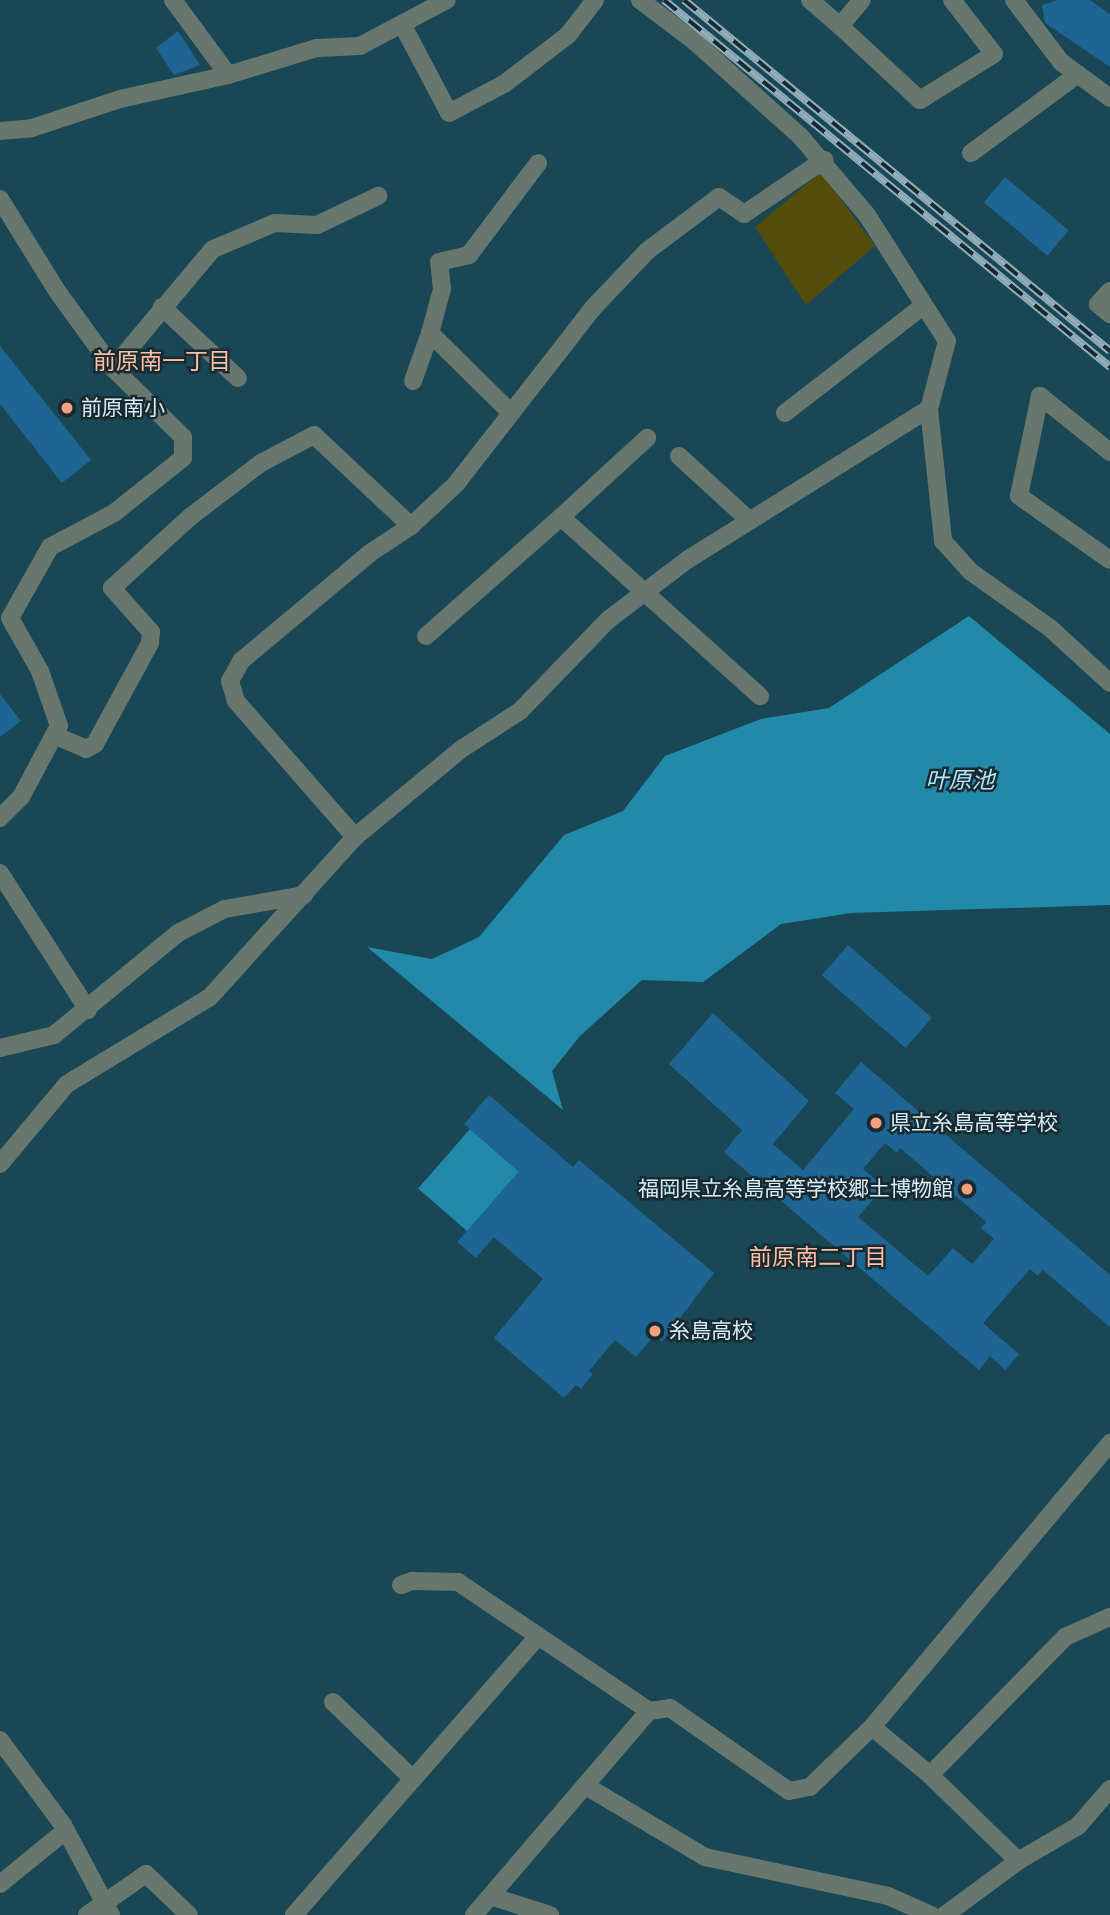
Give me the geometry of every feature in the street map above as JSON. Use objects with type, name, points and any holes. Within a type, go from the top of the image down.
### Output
[{"type":"street","points":[[173,0],[228,75]]},
{"type":"street","points":[[0,131],[32,128],[120,99],[228,75],[317,48],[360,46],[403,26],[447,0]]},
{"type":"street","points":[[403,26],[449,113],[503,84],[568,36],[595,0]]},
{"type":"street","points":[[640,0],[693,40],[824,160],[867,215],[947,341],[929,409],[943,541],[971,572],[1050,628],[1110,683]]},
{"type":"street","points":[[810,0],[920,100],[994,54],[952,0]]},
{"type":"street","points":[[840,26],[862,0]]},
{"type":"street","points":[[1014,0],[1061,62],[1110,98]]},
{"type":"street","points":[[971,153],[1078,75]]},
{"type":"street","points":[[355,837],[236,701],[230,681],[241,661],[370,553],[411,526],[456,484],[592,310],[647,251],[719,197],[744,214],[824,160]]},
{"type":"street","points":[[413,382],[442,289],[439,262],[469,255],[538,163]]},
{"type":"street","points":[[113,368],[213,249],[275,223],[317,225],[378,196]]},
{"type":"street","points":[[0,199],[57,291],[113,368],[183,437],[183,458],[114,513],[50,547],[10,618],[57,715],[56,736],[21,797],[0,818]]},
{"type":"street","points":[[1110,291],[1098,304],[1110,314]]},
{"type":"street","points":[[785,414],[923,306]]},
{"type":"street","points":[[162,307],[237,378]]},
{"type":"street","points":[[430,333],[511,413]]},
{"type":"street","points":[[1110,452],[1040,396],[1019,496],[1110,560]]},
{"type":"street","points":[[0,1164],[67,1084],[210,997],[355,837],[460,750],[520,711],[608,620],[687,560],[929,409]]},
{"type":"street","points":[[56,736],[86,749],[95,744],[150,643],[151,632],[113,588],[190,517],[261,463],[314,435],[411,526]]},
{"type":"street","points":[[426,636],[647,438]]},
{"type":"street","points":[[678,456],[750,521]]},
{"type":"street","points":[[561,517],[760,696]]},
{"type":"street","points":[[0,873],[88,1010]]},
{"type":"street","points":[[0,1048],[54,1035],[88,1010],[178,933],[225,909],[304,895]]},
{"type":"street","points":[[474,1915],[494,1897],[649,1711],[670,1708],[789,1791],[810,1787],[872,1727],[1110,1443]]},
{"type":"street","points":[[401,1585],[412,1581],[458,1582],[649,1711]]},
{"type":"street","points":[[930,1775],[1065,1637],[1110,1617]]},
{"type":"street","points":[[294,1915],[538,1636]]},
{"type":"street","points":[[333,1702],[413,1779]]},
{"type":"street","points":[[872,1727],[930,1775],[1018,1861]]},
{"type":"street","points":[[0,1740],[65,1831],[107,1908]]},
{"type":"street","points":[[586,1786],[705,1857],[888,1896],[932,1915]]},
{"type":"street","points":[[945,1915],[1018,1861],[1078,1826],[1110,1789]]},
{"type":"street","points":[[0,1884],[65,1831]]},
{"type":"street","points":[[87,1915],[107,1908],[146,1874],[189,1915]]},
{"type":"street","points":[[494,1897],[550,1915]]},
{"type":"shaded area","points":[[821,172],[875,246],[806,305],[755,227]]},
{"type":"water","name":"叶原池","points":[[969,616],[1110,734],[1110,905],[851,913],[781,924],[703,982],[642,980],[580,1036],[552,1071],[563,1110],[367,947],[432,959],[479,937],[564,835],[623,811],[665,756],[761,719],[829,708]]},
{"type":"water","points":[[470,1129],[519,1172],[467,1231],[418,1189]]},
{"type":"building","points":[[1057,0],[1090,0],[1110,14],[1110,67],[1045,23],[1042,5]]},
{"type":"building","points":[[178,31],[200,65],[174,75],[156,48]]},
{"type":"building","points":[[1005,177],[1069,230],[1047,256],[984,202]]},
{"type":"building","points":[[0,346],[91,460],[62,483],[0,404]]},
{"type":"building","points":[[0,694],[21,721],[0,737]]},
{"type":"building","points":[[848,945],[932,1018],[906,1048],[822,975]]},
{"type":"building","points":[[713,1013],[809,1101],[773,1144],[803,1170],[854,1109],[835,1093],[861,1062],[1110,1275],[1110,1327],[1043,1270],[1038,1276],[1030,1269],[983,1323],[1019,1354],[1005,1370],[990,1356],[979,1370],[724,1152],[742,1130],[669,1064]],"holes":[[[885,1143],[897,1153],[900,1148],[986,1222],[981,1228],[994,1239],[972,1264],[953,1248],[928,1276],[858,1217],[884,1187],[863,1169]]]},
{"type":"building","points":[[489,1095],[573,1167],[579,1160],[714,1273],[662,1342],[654,1336],[636,1357],[615,1340],[589,1371],[593,1374],[581,1389],[576,1385],[564,1398],[494,1338],[543,1279],[494,1237],[476,1258],[457,1242],[519,1172],[464,1124]]},
{"type":"railway","points":[[664,0],[1110,367]]},
{"type":"railway","points":[[684,0],[1110,351]]},
{"type":"place","name":"前原南小","points":[[67,408]]},
{"type":"place","name":"県立糸島高等学校","points":[[876,1123]]},
{"type":"place","name":"福岡県立糸島高等学校郷土博物館","points":[[967,1189]]},
{"type":"place","name":"糸島高校","points":[[655,1331]]},
{"type":"district","name":"前原南一丁目","points":[[162,361]]},
{"type":"district","name":"前原南二丁目","points":[[818,1257]]}]
